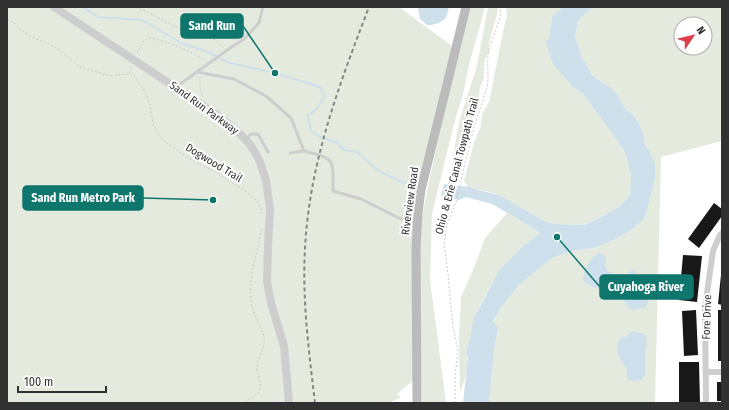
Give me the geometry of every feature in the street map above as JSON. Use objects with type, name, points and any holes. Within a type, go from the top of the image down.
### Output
[{"type":"main road","name":"Riverview Road","points":[[418,403],[416,256],[417,223],[421,190],[466,7]]},
{"type":"street","name":"Sand Run Parkway","points":[[54,7],[176,87],[228,124],[253,148],[260,162],[266,180],[270,200],[267,281],[271,303],[284,346],[289,403]]},
{"type":"street","name":"Fore Drive","points":[[706,403],[705,306],[713,251],[722,233]]},
{"type":"street","points":[[706,372],[722,372]]},
{"type":"lane","points":[[176,87],[244,39],[259,23],[263,7]]},
{"type":"lane","points":[[197,72],[234,79],[266,96],[291,118],[304,151]]},
{"type":"lane","points":[[246,140],[251,134],[258,134],[268,152]]},
{"type":"lane","points":[[290,153],[304,151],[328,158],[333,165],[333,191],[361,199],[399,218],[417,223]]},
{"type":"path","points":[[136,7],[161,18],[190,34],[217,41],[225,52]]},
{"type":"path","name":"Ohio & Erie Canal Towpath Trail","points":[[455,403],[455,377],[458,351],[453,327],[444,244],[447,225],[456,202],[474,127],[488,83],[488,56],[499,21],[501,7]]},
{"type":"path","points":[[7,19],[31,37],[61,51],[80,67],[110,76],[129,74],[143,42],[148,38],[155,38],[170,44],[210,63]]},
{"type":"path","name":"Dogwood Trail","points":[[129,74],[134,76],[146,92],[153,123],[162,139],[185,156],[219,174],[248,193],[258,203],[262,210],[262,216]]},
{"type":"path","points":[[244,403],[259,392],[261,388],[257,373],[257,363],[263,349],[264,339],[263,332],[252,309],[250,281],[263,222]]},
{"type":"shaded area","points":[[7,7],[399,7],[455,48],[421,190],[417,377],[397,394],[401,397],[389,403],[7,403]]},
{"type":"shaded area","points":[[468,7],[485,7],[432,214],[430,280],[446,403],[422,403],[420,245],[422,216]]},
{"type":"shaded area","points":[[488,7],[498,7],[489,43],[489,52],[484,62],[484,78],[480,87],[478,107],[470,123],[456,186],[448,184],[454,150],[460,119],[477,66]]},
{"type":"shaded area","points":[[506,7],[563,7],[552,17],[549,38],[546,41],[573,87],[583,94],[614,136],[625,154],[631,176],[630,195],[619,207],[584,225],[546,222],[501,196],[468,187],[464,181],[474,143],[481,126],[482,114],[489,102],[507,17]]},
{"type":"shaded area","points":[[594,7],[722,7],[722,141],[661,157],[655,403],[489,403],[494,351],[498,328],[493,322],[502,306],[518,286],[552,258],[573,251],[594,248],[633,229],[645,218],[655,179],[650,152],[645,145],[644,136],[639,123],[632,113],[626,110],[617,94],[592,75],[582,57],[575,37],[578,21]]},
{"type":"shaded area","points":[[507,213],[540,233],[521,248],[499,270],[479,307],[466,353],[468,363],[460,393],[459,336],[461,297],[485,238]]},
{"type":"water","points":[[419,7],[449,7],[446,18],[439,23],[427,25],[420,19]]},
{"type":"water","points":[[563,7],[594,7],[578,21],[575,37],[582,57],[592,75],[617,94],[626,110],[632,113],[639,123],[644,136],[645,145],[655,164],[655,179],[645,218],[633,229],[594,248],[573,251],[552,258],[518,286],[502,306],[493,321],[498,328],[494,351],[489,403],[463,403],[468,358],[466,353],[474,318],[499,270],[521,248],[540,233],[492,204],[466,197],[459,200],[441,196],[444,184],[469,187],[501,196],[546,222],[557,224],[584,225],[619,207],[630,195],[631,176],[625,153],[583,94],[573,87],[553,64],[546,41],[549,38],[552,17]]},
{"type":"water","points":[[599,253],[606,256],[605,266],[607,271],[620,276],[625,276],[634,269],[635,270],[647,291],[649,299],[645,308],[632,310],[627,306],[620,294],[595,288],[583,280],[592,258]]},
{"type":"water","points":[[635,331],[635,333],[643,333],[647,337],[645,357],[646,374],[641,380],[633,381],[628,380],[626,367],[619,357],[617,347],[620,338],[623,336],[626,337]]},
{"type":"building","points":[[714,203],[722,209],[722,216],[699,248],[688,239]]},
{"type":"building","points":[[683,255],[702,256],[697,302],[679,300]]},
{"type":"building","points":[[722,275],[722,305],[718,304]]},
{"type":"building","points":[[696,310],[698,355],[684,356],[682,311]]},
{"type":"building","points":[[718,310],[722,310],[722,361],[718,361]]},
{"type":"building","points":[[679,362],[699,362],[700,403],[679,403]]},
{"type":"building","points":[[717,382],[722,382],[722,401],[717,401]]},
{"type":"waterway","points":[[83,7],[98,17],[142,20],[183,44],[203,50],[230,63],[275,73],[320,87],[325,96],[318,107],[308,116],[311,131],[318,136],[338,143],[344,150],[357,152],[376,169],[397,180],[411,185]]},
{"type":"railway","points":[[315,403],[310,365],[304,287],[305,249],[312,186],[327,125],[369,7]]},
{"type":"place","name":"Sand Run","points":[[275,73]]},
{"type":"place","name":"Sand Run Metro Park","points":[[213,200]]},
{"type":"place","name":"Cuyahoga River","points":[[557,237]]}]
